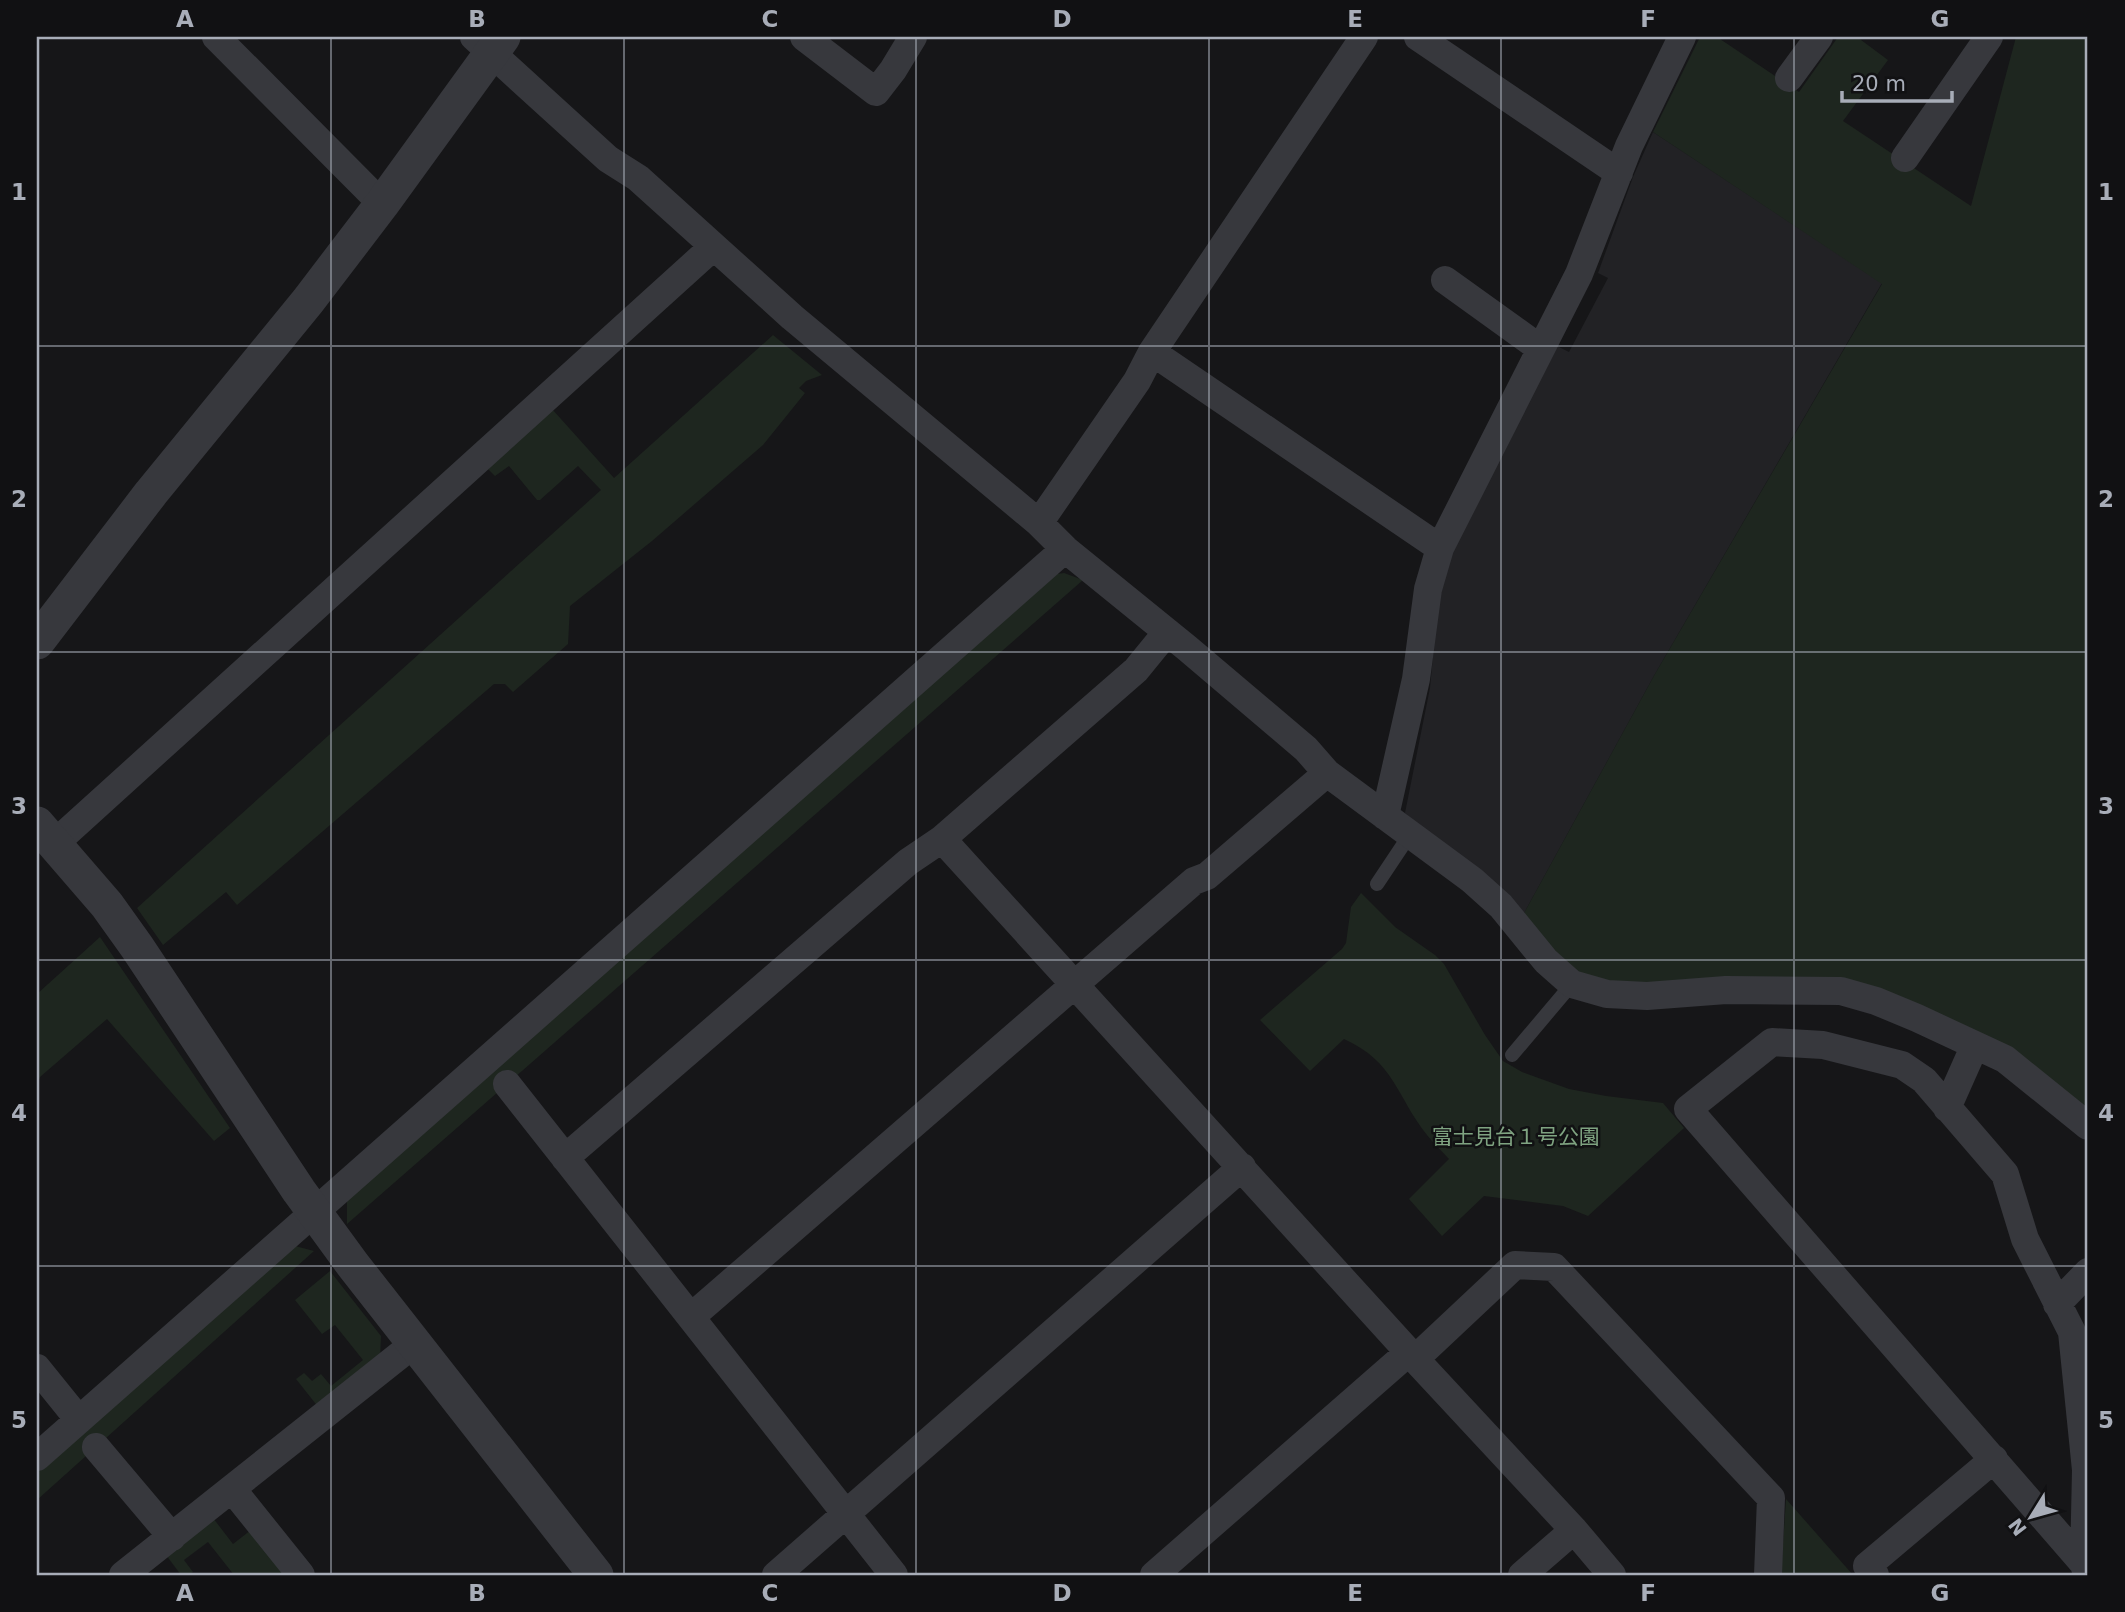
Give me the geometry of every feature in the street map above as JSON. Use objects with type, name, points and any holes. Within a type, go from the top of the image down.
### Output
[{"type":"street","points":[[216,37],[382,204]]},
{"type":"street","points":[[804,37],[876,92],[913,37]]},
{"type":"street","points":[[1039,523],[1364,37]]},
{"type":"street","points":[[1418,37],[1619,173]]},
{"type":"street","points":[[1385,816],[1416,679],[1429,589],[1440,548],[1580,274],[1629,146],[1682,37]]},
{"type":"street","points":[[1789,78],[1819,37]]},
{"type":"street","points":[[1905,158],[1989,37]]},
{"type":"street","points":[[37,642],[151,493],[308,301],[382,204],[489,42],[608,159],[638,178],[792,317],[1306,749],[1327,773],[1411,833],[1501,905],[1546,961],[1572,984],[1607,994],[1647,996],[1726,990],[1841,991],[1876,1001],[2005,1059],[2088,1126]]},
{"type":"street","points":[[596,1575],[314,1213],[107,905],[46,834],[713,247]]},
{"type":"street","points":[[1445,280],[1541,349]]},
{"type":"street","points":[[1152,352],[1440,548]]},
{"type":"street","points":[[37,1457],[1065,549]]},
{"type":"street","points":[[565,1158],[908,862],[942,839],[1136,670],[1167,632]]},
{"type":"street","points":[[691,1317],[1194,881],[1207,876],[1327,773]]},
{"type":"street","points":[[942,839],[1574,1530],[1612,1575]]},
{"type":"street","points":[[1772,1042],[1822,1045],[1902,1065],[1924,1080],[2005,1174],[2025,1239],[2072,1332],[2086,1470],[2085,1570],[1994,1459],[1688,1109],[1772,1042]]},
{"type":"street","points":[[1947,1108],[1975,1045]]},
{"type":"street","points":[[507,1084],[894,1575]]},
{"type":"street","points":[[776,1575],[1242,1167]]},
{"type":"street","points":[[1154,1575],[1515,1265],[1554,1267],[1771,1498],[1768,1575]]},
{"type":"street","points":[[2057,1304],[2088,1272]]},
{"type":"street","points":[[123,1575],[415,1343]]},
{"type":"street","points":[[37,1368],[79,1420]]},
{"type":"street","points":[[96,1447],[172,1537]]},
{"type":"street","points":[[1875,1575],[1867,1566],[1994,1459]]},
{"type":"street","points":[[232,1489],[302,1575]]},
{"type":"street","points":[[1522,1575],[1574,1530]]},
{"type":"lane","points":[[1377,884],[1411,833]]},
{"type":"lane","points":[[1512,1055],[1572,984]]},
{"type":"shaded area","points":[[1653,132],[1882,283],[1655,674],[1522,917],[1405,813],[1430,688],[1438,602],[1454,545],[1557,346],[1569,352],[1608,278],[1598,273],[1633,177]]},
{"type":"green space","points":[[1700,37],[1717,37],[1799,92],[1838,37],[1857,37],[1888,60],[1843,121],[1971,206],[2016,37],[2088,37],[2088,1112],[1887,992],[1648,993],[1584,980],[1522,917],[1655,674],[1882,284],[1653,132]]},
{"type":"green space","points":[[773,335],[822,375],[806,381],[799,388],[805,393],[763,445],[652,541],[570,606],[568,644],[513,692],[505,684],[494,684],[237,905],[226,892],[163,945],[137,908],[601,490],[578,466],[537,500],[509,466],[495,476],[487,468],[552,409],[614,478]]},
{"type":"green space","points":[[1064,573],[1083,580],[347,1224],[347,1199],[1057,574]]},
{"type":"green space","name":"富士見台１号公園","points":[[1361,893],[1395,927],[1444,964],[1503,1061],[1522,1072],[1569,1089],[1663,1103],[1684,1128],[1588,1216],[1563,1206],[1484,1196],[1442,1236],[1409,1199],[1449,1159],[1417,1121],[1384,1069],[1361,1048],[1344,1039],[1310,1071],[1260,1020],[1342,949],[1346,943],[1351,907]]},
{"type":"green space","points":[[100,937],[230,1128],[214,1141],[107,1019],[40,1077],[37,1084],[37,994]]},
{"type":"green space","points":[[295,1246],[314,1251],[37,1500],[37,1473]]},
{"type":"green space","points":[[330,1271],[381,1336],[380,1360],[319,1408],[296,1379],[304,1373],[312,1381],[321,1374],[331,1386],[363,1360],[335,1325],[322,1334],[295,1300]]},
{"type":"green space","points":[[1786,1499],[1853,1575],[1781,1575]]},
{"type":"green space","points":[[213,1518],[233,1544],[251,1530],[286,1575],[234,1575],[208,1542],[184,1560],[193,1572],[181,1575],[166,1555]]}]
